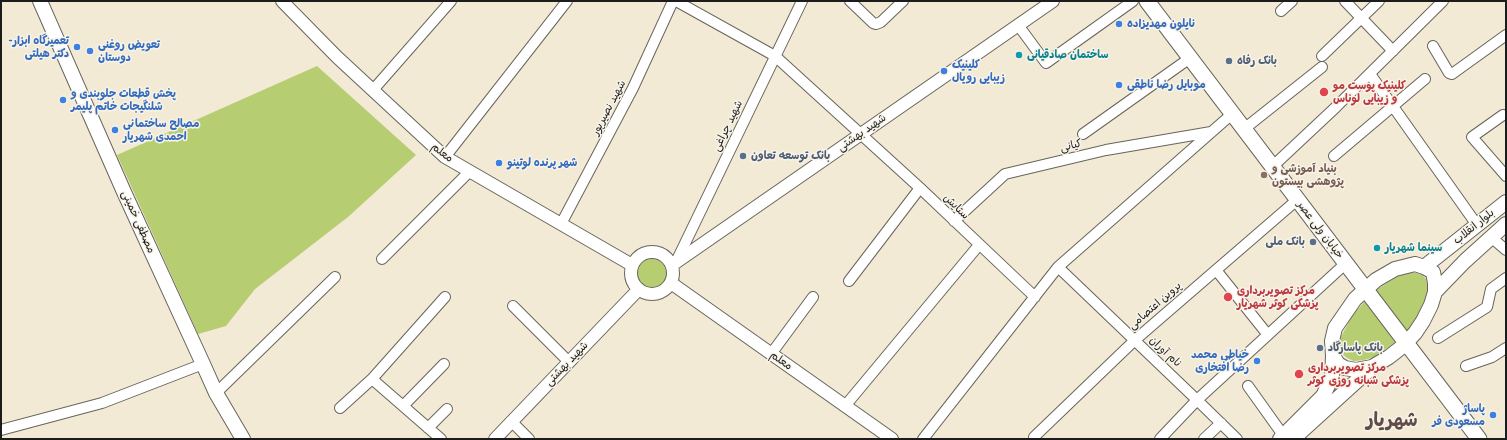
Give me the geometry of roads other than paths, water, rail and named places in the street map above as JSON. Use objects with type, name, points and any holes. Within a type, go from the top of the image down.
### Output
[{"type":"main road","name":"مصطفی خمینی","points":[[40,1],[202,364],[216,393],[243,439]]},
{"type":"main road","name":"خیابان ولی عصر","points":[[1147,1],[1479,439]]},
{"type":"main road","name":"بلوار انقلاب","points":[[1424,266],[1506,202]]},
{"type":"main road","name":"بلوار انقلاب","points":[[1435,292],[1465,261],[1506,224]]},
{"type":"main road","points":[[1415,264],[1424,266],[1433,272],[1435,277],[1435,292],[1423,321],[1406,343],[1389,357],[1372,367],[1285,438],[1324,396],[1332,378],[1332,340],[1336,328],[1355,299],[1376,280],[1395,269],[1415,264]]},
{"type":"main road","points":[[1333,356],[1338,364],[1345,368],[1356,370],[1372,367]]},
{"type":"street","points":[[373,90],[451,1]]},
{"type":"street","points":[[446,157],[567,1]]},
{"type":"street","name":"ستایش","points":[[675,1],[775,56],[920,188],[1035,297]]},
{"type":"street","name":"شهید نصیرپور","points":[[561,224],[633,88],[675,1]]},
{"type":"street","name":"شهید چراغی","points":[[674,263],[802,1]]},
{"type":"street","points":[[850,1],[873,23],[876,24],[881,22],[903,1]]},
{"type":"street","name":"شهید بهشتی","points":[[674,263],[1053,1]]},
{"type":"street","points":[[1018,25],[1046,63],[1133,1]]},
{"type":"street","points":[[1281,11],[1292,1]]},
{"type":"street","points":[[1345,1],[1393,51]]},
{"type":"street","points":[[1244,129],[1322,62],[1360,18],[1379,1]]},
{"type":"street","points":[[1272,167],[1370,74],[1443,1]]},
{"type":"street","name":"معلم","points":[[287,3],[337,57],[446,157],[632,265]]},
{"type":"street","points":[[1433,46],[1449,73],[1452,74],[1505,38]]},
{"type":"street","points":[[1083,134],[1190,58]]},
{"type":"street","points":[[1370,74],[1477,225]]},
{"type":"street","points":[[1334,156],[1424,79]]},
{"type":"street","points":[[923,439],[1058,267],[1232,114]]},
{"type":"street","points":[[1502,115],[1472,137],[1506,176]]},
{"type":"street","name":"کیانی","points":[[954,221],[1005,174],[1106,150],[1211,132]]},
{"type":"street","points":[[382,259],[470,171]]},
{"type":"street","points":[[849,281],[920,188]]},
{"type":"street","name":"پروین اعتصامی","points":[[1034,437],[1134,340],[1297,200]]},
{"type":"street","points":[[1492,238],[1506,250]]},
{"type":"street","points":[[845,406],[979,245]]},
{"type":"street","points":[[656,252],[674,263],[671,283],[667,288],[656,294],[650,294],[639,290],[634,284],[632,278],[632,265],[642,254],[656,252]]},
{"type":"street","points":[[1160,439],[1197,400],[1345,264]]},
{"type":"street","name":"نام آوران","points":[[1058,267],[1236,439]]},
{"type":"street","points":[[1216,270],[1268,335]]},
{"type":"street","points":[[216,393],[334,277]]},
{"type":"street","points":[[1438,338],[1487,307],[1491,290],[1506,278]]},
{"type":"street","name":"معلم","points":[[671,283],[892,439]]},
{"type":"street","name":"شهید بهشتی","points":[[495,439],[639,290]]},
{"type":"street","points":[[771,354],[813,296]]},
{"type":"street","points":[[340,408],[372,379],[445,297]]},
{"type":"street","points":[[513,306],[569,362]]},
{"type":"street","points":[[1466,366],[1492,357],[1506,348]]},
{"type":"street","points":[[1,430],[102,403],[202,364]]},
{"type":"street","points":[[403,406],[444,364]]},
{"type":"street","points":[[372,379],[441,439]]},
{"type":"street","points":[[1248,386],[1285,438]]},
{"type":"street","points":[[428,428],[447,409]]},
{"type":"street","points":[[512,422],[528,439]]},
{"type":"street","points":[[1204,439],[1221,423]]},
{"type":"place","name":"نایلون مهدیزاده","points":[[1119,24]]},
{"type":"place","name":"-تعمیرگاه ابزار دکتر هیلتی","points":[[77,47]]},
{"type":"place","name":"تعویض روغنی دوستان","points":[[90,51]]},
{"type":"place","name":"ساختمان صادقیانی","points":[[1019,55]]},
{"type":"place","name":"بانک رفاه","points":[[1229,61]]},
{"type":"place","name":"کلینیک زیبایی رویال","points":[[944,71]]},
{"type":"place","name":"موبایل رضا ناطقی","points":[[1119,85]]},
{"type":"place","name":"کلینیک پوست مو و زیبایی لوناس","points":[[1324,92]]},
{"type":"place","name":"پخش قطعات جلوبندی و شلنگیجات خاتم پلیمر","points":[[63,100]]},
{"type":"place","name":"مصالح ساختمانی احمدی شهریار","points":[[115,130]]},
{"type":"place","name":"بانک توسعه تعاون","points":[[743,156]]},
{"type":"place","name":"شهر پرنده لوتینو","points":[[499,163]]},
{"type":"place","name":"بنیاد آموزشی و پژوهشی بیستون","points":[[1264,175]]},
{"type":"place","name":"بانک ملی","points":[[1313,242]]},
{"type":"place","name":"سینما شهریار","points":[[1377,248]]},
{"type":"place","name":"مرکز تصویربرداری پزشکی کوثر شهریار","points":[[1228,297]]},
{"type":"place","name":"بانک پاسارگاد","points":[[1320,348]]},
{"type":"place","name":"خیاطی محمد رضا افتخاری","points":[[1257,361]]},
{"type":"place","name":"مرکز تصویربرداری پزشکی شبانه روزی کوثر","points":[[1299,374]]},
{"type":"place","name":"پاساژ مسعودی فر","points":[[1493,415]]},
{"type":"district","name":"شهریار","points":[[1392,421]]}]
